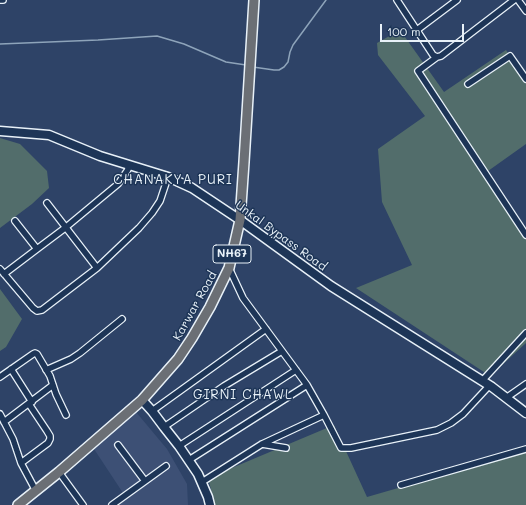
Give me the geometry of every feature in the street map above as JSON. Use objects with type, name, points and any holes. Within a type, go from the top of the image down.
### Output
[{"type":"highway","name":"Karwar Road","points":[[18,505],[59,472],[142,400],[178,359],[210,307],[228,268],[240,220],[254,0]]},
{"type":"main road","name":"Unkal Bypass Road","points":[[0,131],[49,135],[100,156],[168,177],[192,188],[240,220],[331,286],[486,384],[526,413]]},
{"type":"main road","points":[[142,400],[189,460],[202,482],[210,505]]},
{"type":"street","points":[[397,0],[433,55],[437,57]]},
{"type":"street","points":[[417,30],[458,0]]},
{"type":"street","points":[[514,0],[441,56],[437,57],[418,71],[526,235]]},
{"type":"street","points":[[518,0],[526,11]]},
{"type":"street","points":[[468,84],[510,56],[526,79]]},
{"type":"street","points":[[4,274],[65,228],[118,184],[130,165]]},
{"type":"street","points":[[0,269],[33,308],[37,311],[42,310],[97,268],[139,228],[160,201],[168,177]]},
{"type":"street","points":[[47,203],[97,268]]},
{"type":"street","points":[[15,221],[37,249]]},
{"type":"street","points":[[228,268],[243,298],[308,385],[341,448],[351,448],[437,430],[451,423],[463,414],[526,333]]},
{"type":"street","points":[[46,370],[71,359],[122,320]]},
{"type":"street","points":[[152,411],[266,329]]},
{"type":"street","points":[[164,427],[224,386],[282,351]]},
{"type":"street","points":[[0,377],[37,354],[66,414]]},
{"type":"street","points":[[11,369],[50,436],[48,443],[22,463]]},
{"type":"street","points":[[179,446],[296,370]]},
{"type":"street","points":[[506,398],[526,384]]},
{"type":"street","points":[[4,422],[53,385]]},
{"type":"street","points":[[189,460],[308,385]]},
{"type":"street","points":[[0,414],[36,491]]},
{"type":"street","points":[[202,482],[262,444],[324,415]]},
{"type":"street","points":[[262,444],[286,448]]},
{"type":"street","points":[[118,445],[145,481]]},
{"type":"street","points":[[401,485],[526,449]]},
{"type":"street","points":[[112,505],[166,466]]},
{"type":"street","points":[[59,472],[82,505]]},
{"type":"shaded area","points":[[136,412],[167,449],[187,484],[188,505],[110,505],[123,493],[94,449]]},
{"type":"green space","points":[[400,30],[444,92],[506,50],[526,80],[526,144],[488,171],[526,234],[526,343],[490,376],[356,288],[412,265],[382,202],[378,149],[425,116],[378,55],[377,43]]},
{"type":"green space","points":[[0,138],[20,144],[47,171],[49,188],[32,204],[0,228]]},
{"type":"green space","points":[[0,289],[22,319],[6,347],[0,351]]},
{"type":"green space","points":[[334,425],[367,497],[526,451],[526,505],[215,505],[208,478]]},
{"type":"waterway","points":[[253,67],[274,70],[279,70],[284,67],[288,62],[293,45],[326,0]]},
{"type":"waterway","points":[[0,44],[157,36],[184,44],[226,62],[246,65]]},
{"type":"district","name":"CHANAKYA PURI","points":[[173,180]]},
{"type":"district","name":"GIRNI CHAWL","points":[[243,395]]}]
